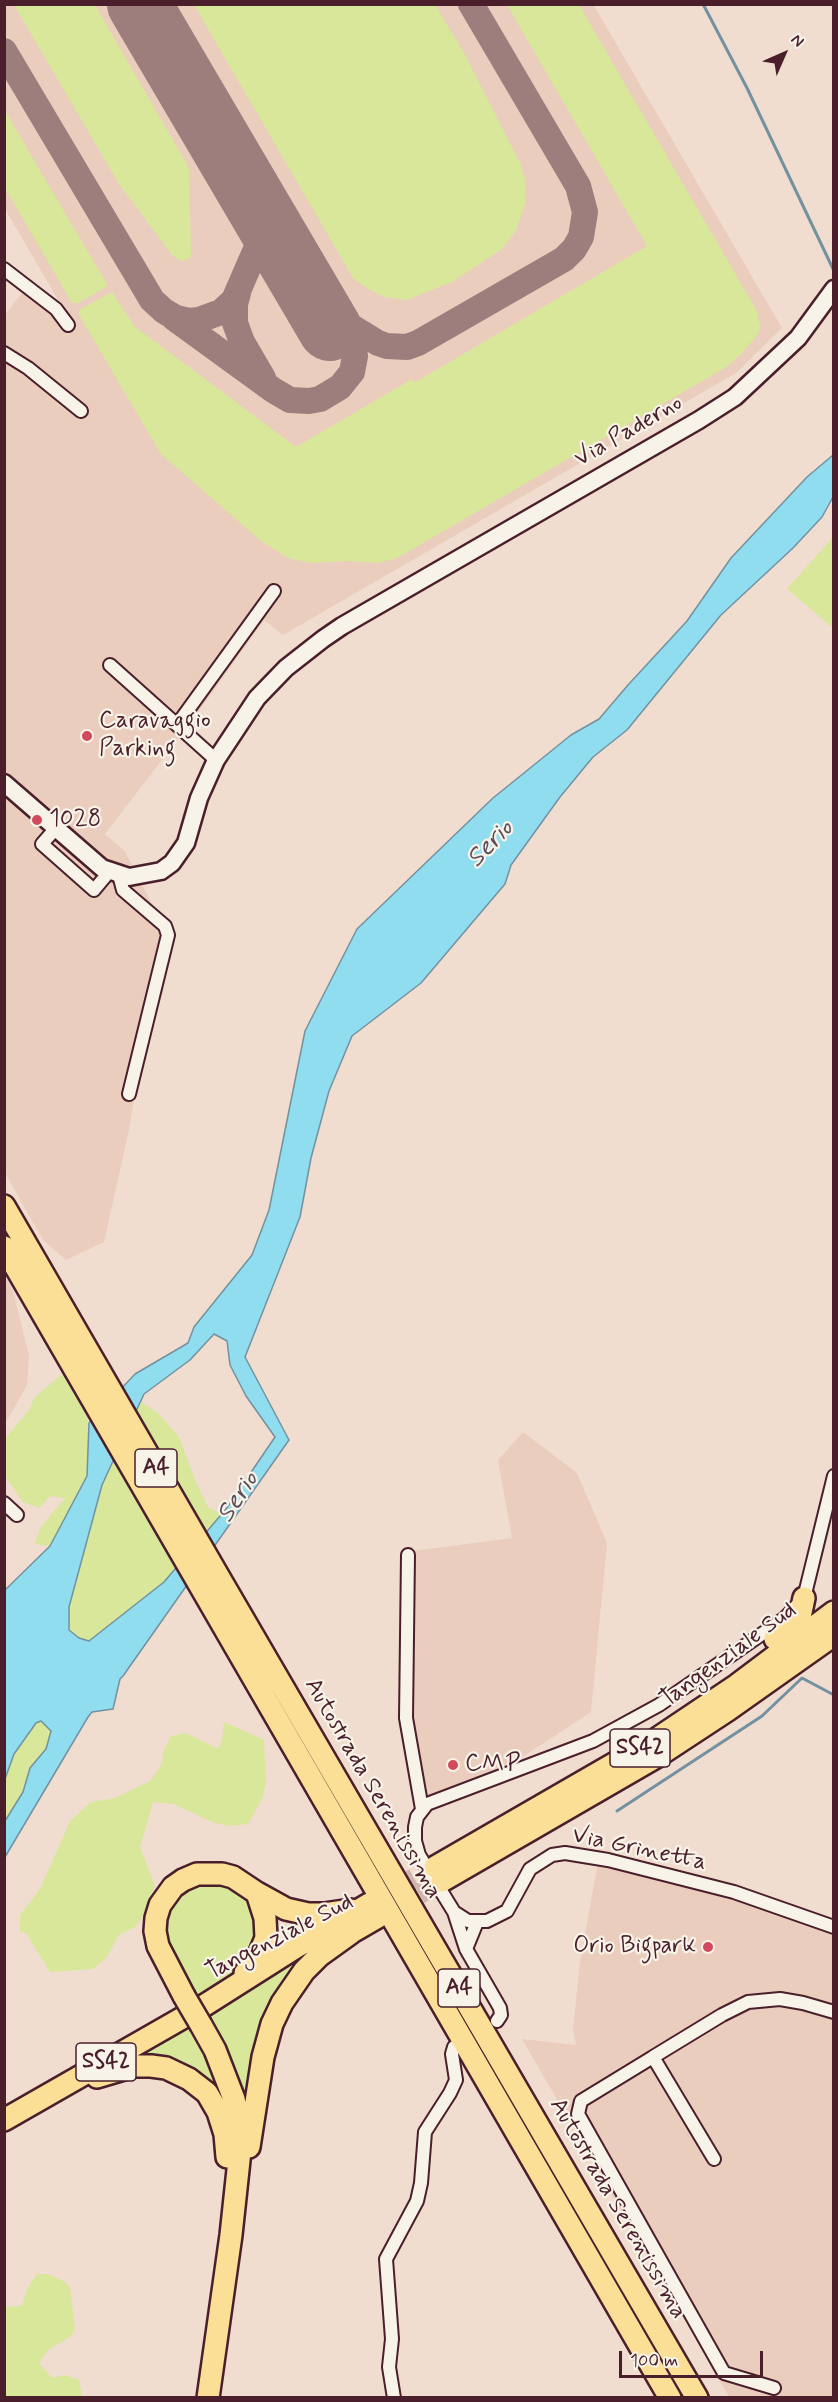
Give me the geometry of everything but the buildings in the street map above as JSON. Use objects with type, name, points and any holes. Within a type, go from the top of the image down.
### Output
[{"type":"highway","name":"Autostrada Serenissima","points":[[4,1206],[697,2397]]},
{"type":"highway","name":"Autostrada Serenissima","points":[[4,1247],[670,2397]]},
{"type":"highway","points":[[737,1685],[758,1652],[795,1624],[800,1617],[804,1598]]},
{"type":"highway","name":"Tangenziale Sud","points":[[834,1612],[737,1685],[655,1740],[439,1874],[658,1756],[834,1635]]},
{"type":"highway","points":[[208,2397],[231,2235],[240,2151],[239,2122],[226,2075],[203,2015],[184,1996],[162,1955],[155,1931],[156,1918],[166,1896],[183,1880],[197,1874],[211,1872],[233,1877],[286,1909],[308,1914],[374,1910]]},
{"type":"highway","points":[[203,2015],[246,1973],[262,1952],[266,1928],[257,1893]]},
{"type":"highway","name":"Tangenziale Sud","points":[[6,2119],[203,2015],[351,1933],[374,1910]]},
{"type":"highway","name":"Tangenziale Sud","points":[[203,2015],[298,1946],[374,1910]]},
{"type":"highway","points":[[231,2235],[241,2219],[256,2095],[272,2024],[282,2003],[304,1971],[319,1956],[351,1933]]},
{"type":"highway","points":[[6,2119],[37,2109],[99,2076],[118,2070],[134,2066],[151,2066],[178,2072],[199,2085],[219,2112],[223,2125],[227,2165],[222,2217],[231,2235]]},
{"type":"street","points":[[4,269],[56,309],[68,325]]},
{"type":"street","name":"Via Paderno","points":[[114,873],[129,877],[154,874],[172,863],[186,843],[199,798],[216,760],[257,698],[286,668],[323,639],[735,397],[798,338],[833,289]]},
{"type":"street","points":[[4,353],[28,368],[81,411]]},
{"type":"street","points":[[177,725],[274,591]]},
{"type":"street","points":[[110,665],[216,760]]},
{"type":"street","points":[[4,783],[91,860],[114,873],[123,890],[165,926],[168,935],[129,1094]]},
{"type":"street","points":[[56,828],[42,844],[94,890],[114,873]]},
{"type":"street","points":[[497,2021],[501,2015],[500,2008],[466,1949],[454,1912],[419,1855],[415,1827],[422,1809],[427,1804],[593,1741],[659,1705],[785,1618],[804,1598],[833,1480]]},
{"type":"street","points":[[4,1503],[16,1515]]},
{"type":"street","points":[[408,1555],[406,1718],[422,1809]]},
{"type":"street","name":"Via Grinetta","points":[[477,1922],[492,1919],[507,1911],[530,1869],[540,1860],[565,1853],[608,1860],[734,1892],[834,1927]]},
{"type":"street","points":[[454,1912],[468,1921],[477,1922],[466,1949]]},
{"type":"street","points":[[774,2388],[724,2373],[578,2114],[581,2101],[722,2015],[748,2002],[780,1999],[803,2002],[834,2012]]},
{"type":"street","points":[[394,2397],[389,2367],[392,2339],[386,2259],[417,2201],[421,2183],[425,2132],[456,2080],[452,2054],[454,2047]]},
{"type":"street","points":[[652,2057],[714,2159]]},
{"type":"shaded area","points":[[593,4],[782,328],[736,373],[283,635],[264,620],[192,721],[105,834],[125,851],[162,924],[129,1130],[104,1242],[66,1260],[43,1240],[5,1173],[4,316],[22,293],[61,305],[5,209],[5,5]]},
{"type":"shaded area","points":[[5,1275],[13,1291],[29,1356],[27,1385],[5,1424]]},
{"type":"shaded area","points":[[523,1432],[577,1473],[607,1543],[591,1712],[515,1762],[429,1798],[408,1715],[413,1551],[512,1538],[498,1460]]},
{"type":"shaded area","points":[[598,1862],[732,1897],[833,1932],[833,2397],[729,2397],[522,2039],[576,2045],[573,2030],[580,1961]]},
{"type":"green space","points":[[14,5],[95,5],[189,168],[191,256],[188,259],[181,261],[173,256],[119,184]]},
{"type":"green space","points":[[194,5],[435,5],[463,51],[520,163],[526,182],[525,203],[516,230],[502,249],[452,282],[406,300],[385,297],[368,289],[353,278]]},
{"type":"green space","points":[[507,5],[579,5],[757,311],[760,327],[758,334],[728,366],[397,558],[377,563],[347,561],[311,563],[288,558],[261,541],[161,454],[79,315],[79,310],[112,292],[135,327],[296,447],[412,379],[414,383],[647,246]]},
{"type":"green space","points":[[5,111],[108,286],[78,303],[72,303],[5,188]]},
{"type":"green space","points":[[833,537],[833,628],[787,589]]},
{"type":"green space","points":[[61,1375],[70,1376],[89,1423],[87,1476],[50,1546],[35,1544],[40,1528],[65,1498],[50,1496],[39,1508],[23,1502],[5,1476],[4,1440],[29,1410],[34,1398]]},
{"type":"green space","points":[[141,1402],[158,1413],[179,1437],[208,1507],[222,1515],[164,1582],[89,1641],[79,1638],[69,1630],[69,1607],[102,1485]]},
{"type":"green space","points":[[40,1721],[51,1730],[49,1742],[42,1755],[30,1768],[23,1792],[5,1821],[5,1779],[14,1754],[36,1722]]},
{"type":"green space","points":[[224,1722],[264,1740],[266,1783],[262,1799],[248,1824],[228,1826],[212,1822],[174,1804],[153,1802],[140,1847],[155,1886],[144,1914],[135,1927],[119,1935],[106,1958],[93,1969],[50,1972],[26,1933],[20,1932],[20,1915],[40,1889],[70,1821],[91,1802],[115,1798],[150,1781],[162,1764],[163,1752],[171,1736],[186,1733],[218,1749],[222,1740]]},
{"type":"green space","points":[[220,1879],[252,1899],[262,1931],[236,1976],[197,1997],[166,1947],[164,1913],[190,1884]]},
{"type":"green space","points":[[306,1958],[297,1971],[248,2113],[226,2049],[207,2012]]},
{"type":"green space","points":[[187,2024],[209,2059],[230,2114],[216,2097],[125,2063]]},
{"type":"green space","points":[[37,2274],[48,2274],[65,2282],[70,2288],[75,2329],[70,2337],[48,2350],[39,2363],[52,2378],[65,2375],[79,2380],[82,2397],[5,2397],[5,2307],[22,2306],[27,2289]]},
{"type":"water","name":"Serio","points":[[833,455],[833,497],[822,517],[793,548],[721,615],[627,730],[593,757],[560,797],[511,865],[505,884],[421,983],[352,1036],[329,1091],[311,1158],[300,1217],[245,1357],[289,1440],[120,1679],[113,1709],[92,1712],[88,1717],[5,1857],[5,1821],[23,1792],[30,1768],[46,1749],[51,1731],[41,1721],[36,1723],[14,1754],[5,1779],[5,1590],[50,1546],[87,1476],[89,1423],[135,1374],[188,1343],[194,1327],[252,1255],[269,1210],[305,1031],[357,929],[493,798],[571,735],[599,719],[687,621],[731,558],[807,477]],"holes":[[[214,1334],[227,1341],[230,1365],[246,1396],[275,1437],[226,1509],[164,1582],[89,1641],[79,1638],[69,1630],[69,1607],[102,1485],[144,1394],[190,1360]]]},
{"type":"waterway","points":[[703,4],[747,88],[834,271]]},
{"type":"waterway","points":[[617,1811],[762,1716],[802,1678],[834,1695]]},
{"type":"taxiway","points":[[342,321],[378,343],[407,347],[418,343],[564,259],[581,237],[585,212],[578,186],[471,4]]},
{"type":"taxiway","points":[[4,51],[152,300],[164,311],[176,318],[189,321],[199,320],[221,312],[234,300],[257,247],[260,232],[255,204]]},
{"type":"taxiway","points":[[174,318],[290,400],[320,399],[340,387],[352,372],[355,356],[350,332],[342,321],[320,303],[274,224]]},
{"type":"taxiway","points":[[238,293],[235,304],[235,323],[242,342],[263,378]]},
{"type":"runway","points":[[139,4],[330,329]]},
{"type":"tunnel","points":[[369,1904],[435,1867]]},
{"type":"tunnel","points":[[392,1909],[442,1881]]},
{"type":"place","name":"Caravaggio Parking","points":[[87,736]]},
{"type":"place","name":"1028","points":[[37,820]]},
{"type":"place","name":"CMP","points":[[453,1765]]},
{"type":"place","name":"Orio Bigpark","points":[[708,1947]]}]
